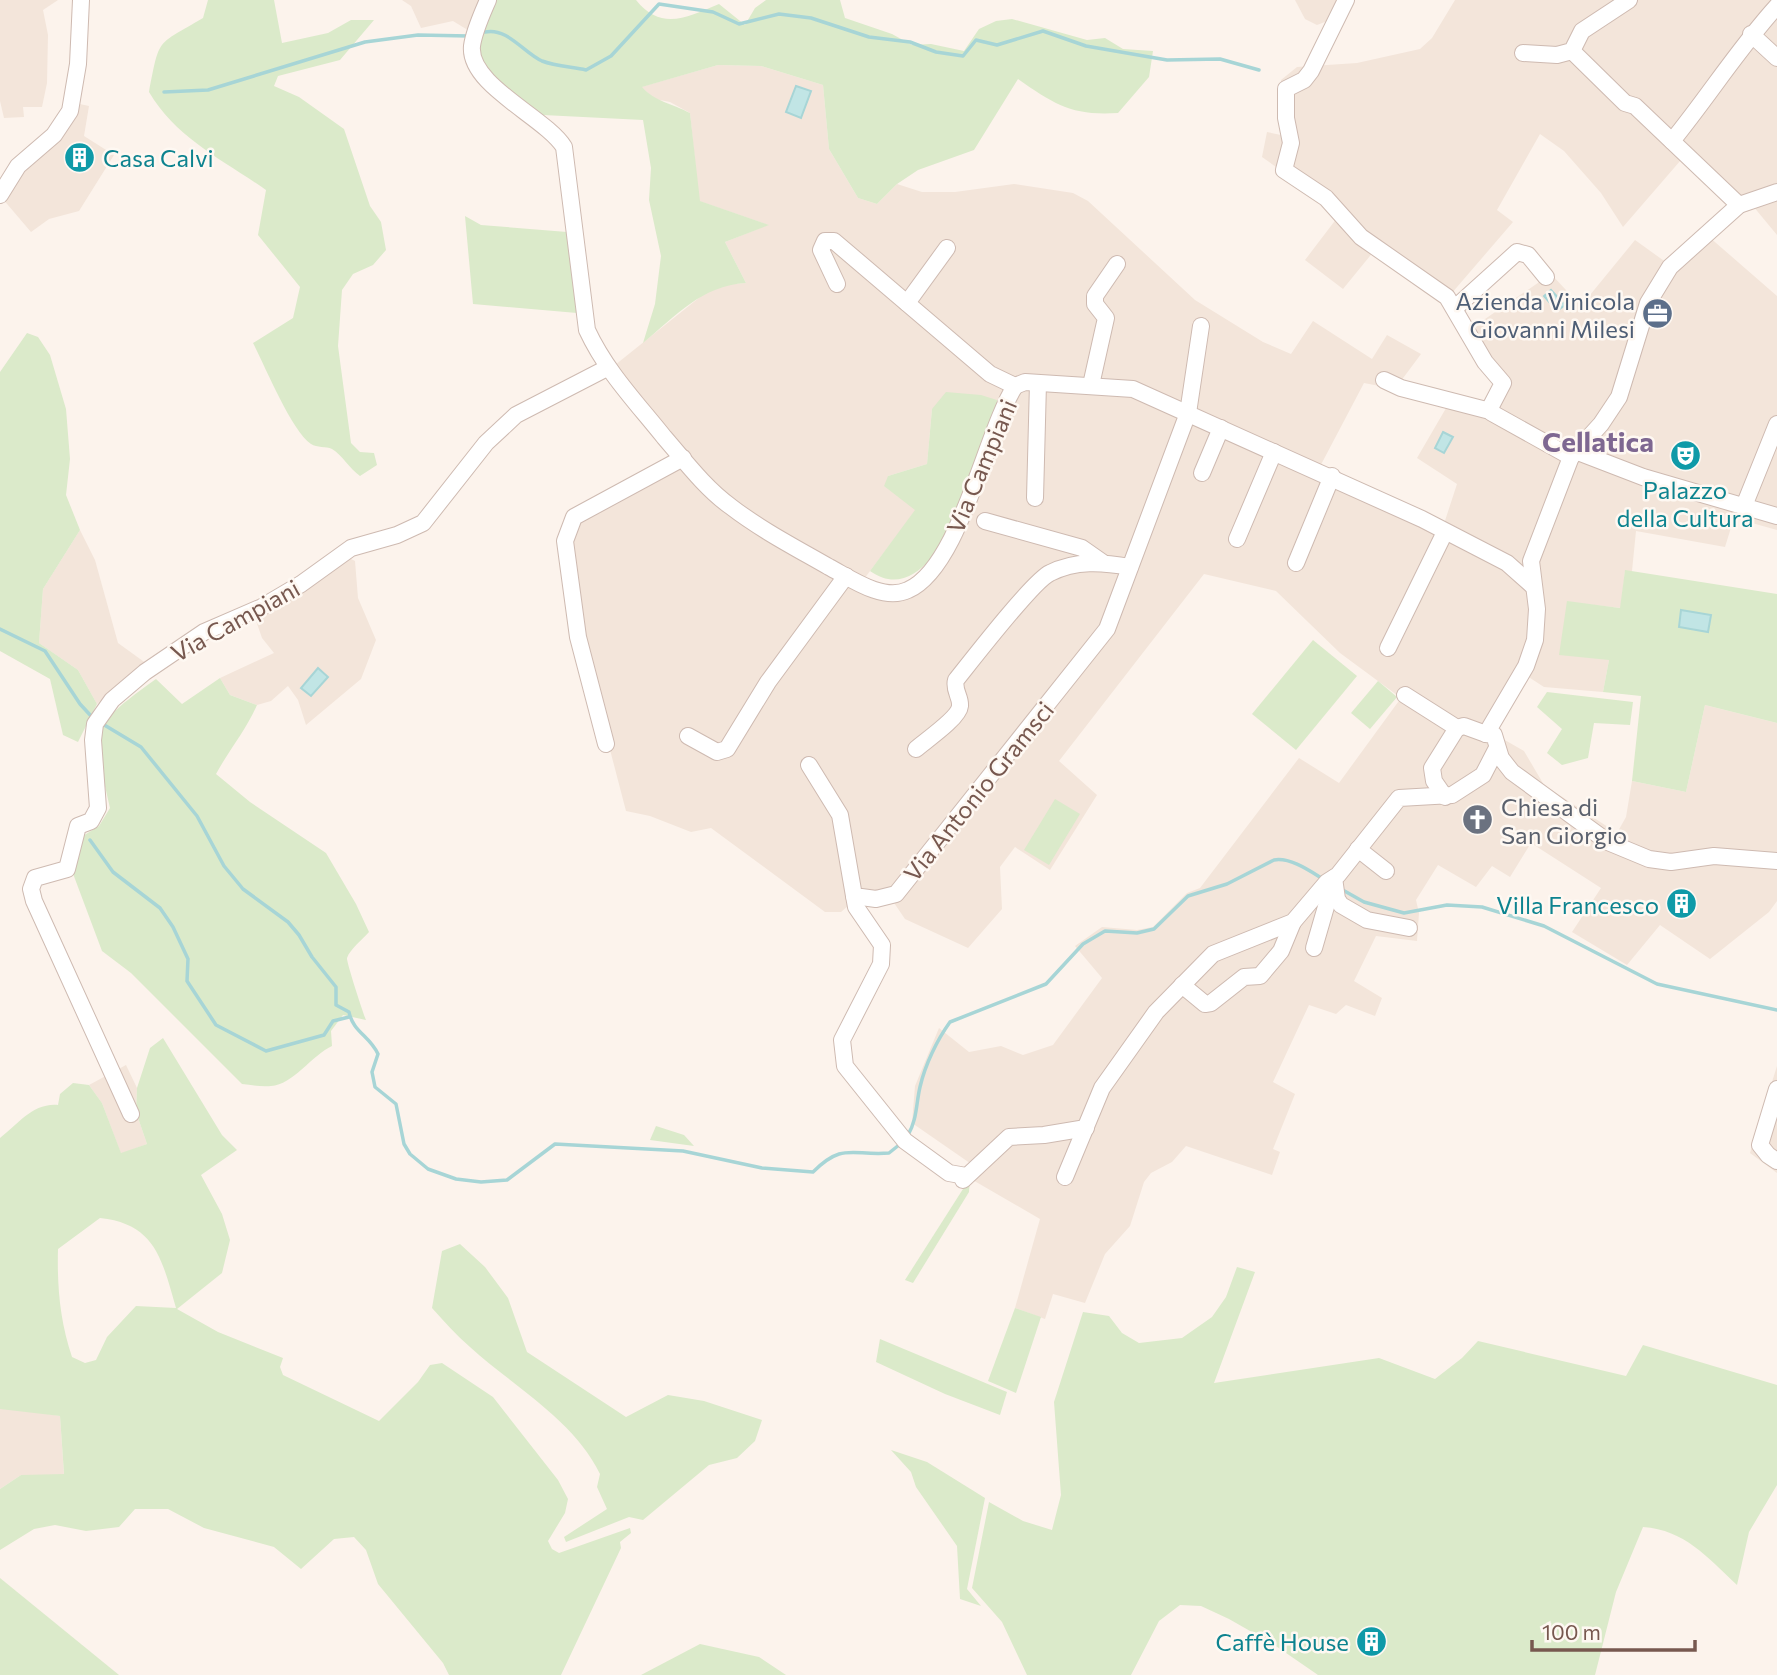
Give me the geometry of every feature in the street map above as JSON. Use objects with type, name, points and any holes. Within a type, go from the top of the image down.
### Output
[{"type":"street","points":[[0,195],[18,166],[54,135],[70,111],[78,64],[81,0]]},
{"type":"street","name":"Via Campiani","points":[[488,0],[472,47],[473,58],[479,70],[499,90],[552,133],[564,147],[587,330],[607,368],[683,458],[727,505],[760,528],[846,576],[888,593],[908,590],[926,574],[965,514],[1002,406],[1015,386]]},
{"type":"street","points":[[1346,0],[1311,71],[1304,80],[1286,89],[1286,118],[1291,144],[1284,170],[1326,198],[1361,237],[1438,289],[1455,308],[1478,351],[1503,383],[1490,411]]},
{"type":"street","points":[[1523,53],[1557,55],[1572,51],[1582,31],[1629,0]]},
{"type":"street","points":[[1672,141],[1751,34],[1777,6]]},
{"type":"street","points":[[1751,34],[1777,58]]},
{"type":"street","points":[[1572,51],[1625,103],[1635,106],[1739,205]]},
{"type":"street","points":[[1182,985],[1205,1004],[1211,1003],[1244,977],[1260,976],[1281,951],[1293,922],[1333,881],[1399,798],[1445,797],[1483,775],[1492,739],[1527,666],[1535,640],[1537,609],[1531,561],[1571,454],[1619,397],[1648,303],[1661,278],[1675,261],[1739,205],[1777,192]]},
{"type":"street","points":[[837,284],[821,250],[825,241],[831,240],[989,374],[1015,386],[1025,382],[1133,389],[1332,476],[1507,563],[1534,587]]},
{"type":"street","points":[[907,303],[947,248]]},
{"type":"street","points":[[1455,308],[1517,252],[1528,255],[1546,278]]},
{"type":"street","points":[[1091,385],[1106,318],[1095,304],[1095,296],[1116,264]]},
{"type":"street","name":"Via Antonio Gramsci","points":[[854,896],[876,899],[896,894],[1107,629],[1188,412],[1201,326]]},
{"type":"street","name":"Via Campiani","points":[[131,1114],[31,890],[35,878],[70,866],[78,826],[91,821],[98,808],[93,740],[95,723],[103,710],[145,672],[204,632],[262,607],[301,584],[351,548],[397,535],[424,523],[486,443],[516,415],[607,368]]},
{"type":"street","points":[[1382,382],[1490,411],[1571,454],[1777,516]]},
{"type":"street","points":[[1035,498],[1038,383]]},
{"type":"street","points":[[1744,506],[1777,424]]},
{"type":"street","points":[[1202,473],[1221,428]]},
{"type":"street","points":[[1237,539],[1274,452]]},
{"type":"street","points":[[606,744],[582,659],[565,541],[574,517],[683,458]]},
{"type":"street","points":[[1296,563],[1332,476]]},
{"type":"street","points":[[985,521],[1082,548],[1102,562]]},
{"type":"street","points":[[1388,648],[1445,532]]},
{"type":"street","points":[[1507,563],[1531,561]]},
{"type":"street","points":[[916,749],[958,713],[961,704],[954,687],[956,680],[1046,574],[1073,564],[1102,562],[1130,567]]},
{"type":"street","points":[[688,736],[718,752],[727,749],[768,682],[846,576]]},
{"type":"street","points":[[1405,695],[1460,727],[1492,739],[1512,772],[1608,842],[1649,859],[1671,862],[1714,856],[1777,861]]},
{"type":"street","points":[[1445,797],[1434,781],[1432,768],[1460,727]]},
{"type":"street","points":[[809,765],[839,816],[856,906],[882,945],[881,964],[842,1040],[845,1066],[905,1142],[949,1173],[964,1178],[1009,1137],[1086,1128]]},
{"type":"street","points":[[1571,815],[1590,812]]},
{"type":"street","points":[[1358,849],[1386,871]]},
{"type":"street","points":[[1333,881],[1339,902],[1367,920],[1409,928]]},
{"type":"street","points":[[1314,947],[1333,881]]},
{"type":"street","points":[[1065,1177],[1102,1088],[1156,1012],[1213,954],[1293,922]]},
{"type":"street","points":[[1777,1089],[1760,1144],[1768,1155],[1777,1161]]},
{"type":"shaded area","points":[[0,0],[58,0],[43,10],[48,35],[47,83],[42,107],[23,107],[24,117],[4,118],[0,101]]},
{"type":"shaded area","points":[[402,0],[483,0],[471,32],[453,21],[421,28],[411,6]]},
{"type":"shaded area","points":[[1295,0],[1339,0],[1330,20],[1317,25],[1305,19]]},
{"type":"shaded area","points":[[1455,0],[1777,0],[1777,235],[1748,200],[1736,195],[1687,153],[1623,227],[1601,193],[1564,151],[1540,134],[1497,210],[1513,222],[1445,301],[1374,251],[1343,289],[1305,260],[1337,218],[1316,195],[1262,157],[1267,132],[1281,135],[1281,80],[1297,67],[1357,63],[1420,49],[1432,38]]},
{"type":"shaded area","points":[[718,65],[761,66],[823,85],[829,149],[858,198],[877,204],[897,184],[922,192],[955,192],[1014,184],[1073,193],[1088,201],[1195,300],[1263,342],[1291,354],[1313,321],[1372,359],[1387,335],[1421,354],[1395,389],[1364,383],[1315,476],[1440,536],[1457,484],[1417,458],[1449,403],[1451,392],[1485,401],[1495,385],[1463,334],[1551,274],[1581,306],[1635,240],[1667,263],[1700,229],[1777,296],[1777,530],[1734,518],[1725,547],[1636,531],[1632,571],[1625,571],[1621,608],[1567,602],[1609,660],[1603,692],[1544,687],[1527,676],[1493,726],[1503,739],[1524,751],[1544,785],[1617,833],[1626,817],[1632,781],[1686,792],[1705,705],[1777,723],[1777,901],[1769,912],[1710,959],[1660,925],[1627,965],[1572,932],[1601,888],[1531,843],[1510,877],[1492,866],[1476,887],[1438,865],[1416,900],[1419,913],[1417,941],[1376,936],[1354,981],[1382,998],[1375,1016],[1346,1005],[1336,1014],[1309,1005],[1273,1082],[1295,1094],[1273,1149],[1280,1152],[1272,1175],[1186,1146],[1172,1162],[1151,1173],[1144,1182],[1130,1226],[1105,1254],[1085,1303],[1053,1294],[1045,1319],[1015,1308],[1040,1219],[971,1179],[977,1168],[912,1123],[915,1086],[939,1028],[969,1052],[1001,1046],[1023,1055],[1053,1045],[1102,978],[1075,946],[1102,927],[1137,930],[1153,927],[1187,893],[1200,888],[1299,758],[1339,783],[1401,698],[1340,653],[1276,591],[1204,574],[1059,761],[1097,795],[1050,870],[1015,847],[1000,867],[1002,909],[968,948],[905,919],[890,897],[856,899],[841,912],[825,912],[711,828],[691,832],[650,816],[626,811],[585,654],[570,535],[574,524],[678,462],[605,373],[705,293],[722,285],[746,283],[725,242],[768,225],[699,201],[690,113],[670,102],[655,99],[641,87]],"holes":[[[932,409],[938,566],[883,596],[858,587],[916,510],[888,476],[927,464]]]},
{"type":"shaded area","points":[[75,103],[89,106],[84,136],[114,155],[79,211],[49,219],[31,232],[2,198]]},
{"type":"shaded area","points":[[80,530],[95,560],[118,643],[147,664],[138,667],[97,704],[78,670],[39,643],[43,589]]},
{"type":"shaded area","points":[[345,556],[355,561],[358,598],[376,640],[361,679],[306,725],[298,700],[288,686],[271,701],[257,705],[230,695],[220,678],[274,653],[262,638],[254,615]]},
{"type":"shaded area","points":[[126,1065],[137,1088],[136,1112],[147,1144],[121,1154],[102,1103],[89,1085]]},
{"type":"shaded area","points":[[1777,1066],[1777,1173],[1750,1153]]},
{"type":"shaded area","points":[[3,1407],[60,1416],[64,1475],[21,1475],[0,1489],[0,1409]]},
{"type":"green space","points":[[208,0],[274,0],[282,43],[328,33],[351,20],[374,20],[340,60],[278,76],[274,86],[299,97],[344,129],[370,206],[381,222],[386,250],[373,265],[353,274],[342,290],[338,346],[351,443],[360,452],[374,453],[377,465],[360,476],[332,449],[313,445],[303,437],[287,412],[253,343],[293,318],[300,287],[258,235],[266,190],[187,135],[173,123],[149,92],[155,61],[162,44],[203,18]]},
{"type":"green space","points":[[493,0],[636,0],[655,16],[665,19],[686,17],[719,4],[745,25],[755,8],[766,0],[840,0],[845,18],[892,34],[912,45],[931,44],[964,51],[979,29],[996,21],[1012,19],[1087,40],[1105,38],[1123,49],[1153,51],[1149,77],[1118,113],[1089,113],[1065,107],[1018,79],[974,150],[918,170],[897,184],[877,204],[858,198],[829,149],[823,85],[761,66],[718,65],[642,87],[658,99],[690,113],[700,201],[769,225],[725,242],[746,283],[730,285],[703,296],[643,343],[655,304],[661,256],[649,200],[651,168],[643,120],[543,115],[492,76],[480,58],[479,49]]},
{"type":"green space","points":[[465,216],[481,225],[567,232],[577,313],[473,304]]},
{"type":"green space","points":[[27,333],[38,337],[50,355],[66,409],[70,459],[66,495],[80,530],[43,589],[39,643],[78,670],[97,704],[78,742],[63,735],[50,679],[0,651],[0,372]]},
{"type":"green space","points":[[946,392],[981,395],[1000,401],[983,453],[955,521],[937,550],[917,571],[895,580],[870,571],[915,510],[884,486],[888,476],[927,464],[932,409]]},
{"type":"green space","points":[[1625,570],[1777,594],[1777,723],[1705,705],[1686,792],[1632,781],[1641,696],[1603,692],[1609,660],[1559,655],[1567,601],[1620,608]]},
{"type":"green space","points":[[1313,640],[1357,676],[1296,750],[1252,714]]},
{"type":"green space","points":[[220,678],[230,695],[257,705],[216,774],[250,802],[326,853],[369,932],[347,958],[366,1020],[343,1015],[331,1031],[332,1046],[287,1081],[271,1086],[242,1084],[131,973],[102,951],[72,871],[78,839],[99,826],[110,808],[99,745],[107,720],[156,679],[182,704]]},
{"type":"green space","points":[[1378,681],[1397,697],[1370,729],[1351,713]]},
{"type":"green space","points":[[1547,692],[1633,702],[1630,725],[1594,723],[1588,758],[1562,765],[1547,753],[1562,729],[1537,707]]},
{"type":"green space","points":[[1055,799],[1080,814],[1049,865],[1024,850]]},
{"type":"green space","points":[[163,1038],[222,1135],[237,1150],[201,1175],[222,1214],[230,1240],[222,1273],[177,1309],[218,1332],[283,1358],[280,1367],[283,1375],[379,1421],[418,1382],[430,1365],[442,1363],[493,1397],[558,1480],[568,1499],[565,1513],[548,1541],[552,1549],[559,1553],[630,1528],[631,1533],[620,1542],[621,1548],[561,1675],[449,1675],[443,1663],[378,1584],[366,1550],[354,1537],[334,1539],[301,1569],[274,1547],[204,1528],[168,1509],[135,1509],[119,1527],[86,1531],[55,1525],[34,1529],[0,1550],[0,1489],[21,1475],[64,1474],[60,1416],[0,1409],[0,1138],[33,1111],[49,1105],[58,1105],[60,1094],[73,1083],[89,1085],[102,1103],[121,1153],[147,1144],[136,1112],[137,1088],[150,1048]],"holes":[[[100,1218],[134,1228],[154,1247],[161,1260],[176,1308],[136,1306],[107,1337],[96,1360],[85,1363],[72,1357],[65,1330],[59,1290],[58,1249]]]},
{"type":"green space","points":[[656,1126],[684,1135],[694,1146],[650,1140]]},
{"type":"green space","points":[[970,1178],[969,1192],[913,1283],[905,1280]]},
{"type":"green space","points":[[460,1244],[485,1267],[508,1298],[527,1352],[626,1417],[668,1395],[704,1401],[762,1420],[755,1441],[737,1458],[709,1465],[643,1520],[629,1517],[566,1542],[564,1537],[607,1509],[597,1487],[600,1474],[588,1454],[559,1420],[487,1362],[432,1308],[442,1251]]},
{"type":"green space","points":[[1237,1267],[1255,1272],[1214,1383],[1379,1358],[1435,1379],[1462,1358],[1478,1341],[1626,1376],[1643,1345],[1777,1385],[1777,1485],[1749,1532],[1737,1585],[1683,1539],[1658,1529],[1643,1527],[1616,1592],[1595,1675],[1318,1675],[1273,1644],[1229,1619],[1201,1606],[1180,1605],[1159,1621],[1131,1675],[1027,1675],[1002,1622],[972,1588],[989,1502],[1023,1521],[1052,1530],[1061,1495],[1054,1402],[1083,1312],[1109,1316],[1122,1333],[1139,1343],[1182,1338],[1212,1317],[1226,1297]]},
{"type":"green space","points":[[1015,1308],[1041,1317],[1016,1393],[988,1381]]},
{"type":"green space","points":[[880,1339],[1007,1392],[1000,1415],[945,1394],[876,1362]]},
{"type":"green space","points":[[891,1450],[927,1462],[985,1498],[967,1589],[981,1606],[960,1599],[957,1546],[916,1487],[911,1472]]},
{"type":"green space","points":[[0,1578],[119,1675],[0,1675]]},
{"type":"green space","points":[[700,1644],[759,1657],[786,1675],[641,1675]]},
{"type":"water","points":[[796,86],[811,91],[801,118],[786,112]]},
{"type":"water","points":[[1551,290],[1565,305],[1557,311],[1544,296]]},
{"type":"water","points":[[1443,432],[1453,437],[1444,453],[1435,448]]},
{"type":"water","points":[[1681,610],[1711,615],[1708,632],[1679,627]]},
{"type":"water","points":[[318,668],[328,677],[311,696],[301,688]]},
{"type":"waterway","points":[[485,32],[501,33],[542,61],[586,70],[611,56],[659,4],[713,12],[739,24],[779,14],[811,18],[869,37],[910,42],[936,52],[963,56],[976,40],[997,45],[1043,31],[1086,46],[1167,60],[1220,59],[1259,70]]},
{"type":"waterway","points":[[164,92],[208,90],[365,42],[418,35],[469,36]]},
{"type":"waterway","points":[[0,629],[45,651],[80,704],[92,717]]},
{"type":"waterway","points":[[101,723],[141,747],[197,816],[224,866],[243,889],[288,922],[299,935],[312,957],[336,987],[336,1005],[349,1012],[354,1024],[375,1048],[378,1054],[372,1072],[375,1087],[396,1104],[404,1144],[410,1154],[428,1169],[456,1179],[481,1182],[507,1180],[555,1144],[683,1151],[762,1168],[813,1172],[840,1154],[889,1153],[899,1145]]},
{"type":"waterway","points":[[90,840],[113,872],[160,908],[173,927],[188,959],[187,981],[216,1025],[266,1051],[324,1035],[333,1021],[349,1017]]},
{"type":"waterway","points":[[908,1135],[915,1118],[925,1070],[950,1022],[1046,984],[1083,944],[1105,931],[1137,933],[1154,929],[1188,896],[1227,884],[1274,860],[1293,863],[1323,879]]},
{"type":"waterway","points":[[1341,889],[1364,902],[1404,913],[1447,905],[1482,907],[1544,926],[1657,984],[1777,1010]]},
{"type":"place","name":"Casa Calvi","points":[[80,157]]},
{"type":"place","name":"Azienda Vinicola Giovanni Milesi","points":[[1658,314]]},
{"type":"place","name":"Palazzo della Cultura","points":[[1685,455]]},
{"type":"place","name":"Chiesa di San Giorgio","points":[[1478,820]]},
{"type":"place","name":"Villa Francesco","points":[[1682,904]]},
{"type":"place","name":"Caffè House","points":[[1372,1641]]},
{"type":"district","name":"Cellatica","points":[[1598,441]]}]
